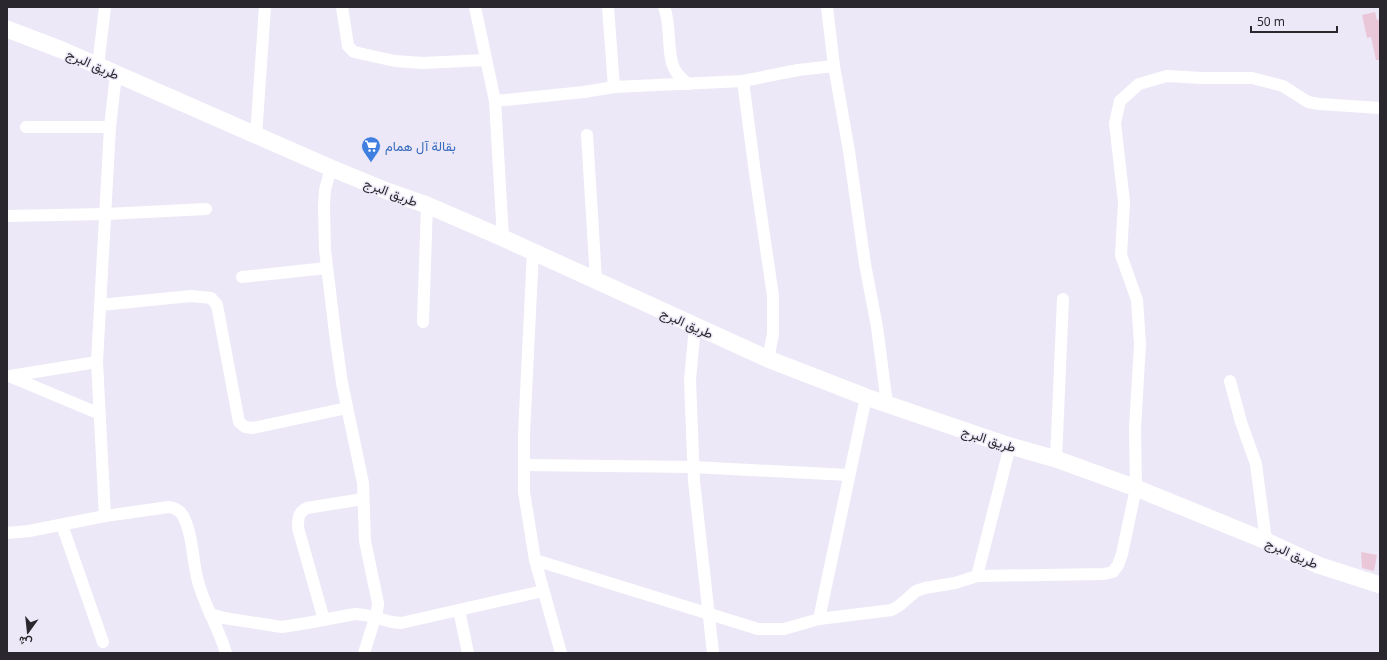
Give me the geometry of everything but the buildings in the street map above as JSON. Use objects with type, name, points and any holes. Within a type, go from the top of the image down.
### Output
[{"type":"street","points":[[98,66],[105,7]]},
{"type":"street","points":[[256,136],[265,7]]},
{"type":"street","points":[[342,7],[348,46],[354,52],[395,61],[422,63],[486,60]]},
{"type":"street","points":[[475,7],[495,101],[503,238]]},
{"type":"street","points":[[608,7],[614,87]]},
{"type":"street","points":[[664,7],[669,28],[670,48],[674,69],[688,84]]},
{"type":"street","points":[[827,7],[834,66],[849,151],[865,264],[877,327],[887,404]]},
{"type":"street","name":"طريق البرج","points":[[7,29],[62,50],[331,168],[387,191],[427,205],[533,251],[768,359],[866,397],[1136,488],[1318,565],[1380,585]]},
{"type":"street","points":[[495,101],[584,92],[614,87],[743,81],[798,70],[834,66]]},
{"type":"street","points":[[106,516],[97,362],[110,127],[116,74]]},
{"type":"street","points":[[535,560],[758,629],[784,629],[819,619],[892,610],[916,591],[955,583],[978,576],[1104,574],[1113,572],[1118,565],[1122,554],[1136,488],[1135,428],[1140,344],[1137,300],[1121,255],[1124,202],[1115,123],[1120,101],[1139,84],[1167,76],[1252,78],[1283,86],[1308,102],[1380,108]]},
{"type":"street","points":[[743,81],[773,296],[773,334],[768,359]]},
{"type":"street","points":[[26,127],[110,127]]},
{"type":"street","points":[[587,135],[596,280]]},
{"type":"street","points":[[331,168],[325,190],[324,206],[327,268],[336,341],[347,408],[363,483],[365,541],[378,603],[364,653]]},
{"type":"street","points":[[424,322],[427,205]]},
{"type":"street","points":[[7,216],[206,210]]},
{"type":"street","points":[[533,251],[524,434],[524,492],[535,560],[561,653]]},
{"type":"street","points":[[242,277],[327,268]]},
{"type":"street","points":[[100,305],[191,296],[211,298],[217,305],[236,414],[239,422],[245,427],[253,428],[347,408]]},
{"type":"street","points":[[1056,460],[1063,299]]},
{"type":"street","points":[[695,326],[690,380],[693,467],[707,612],[713,653]]},
{"type":"street","points":[[8,376],[97,362]]},
{"type":"street","points":[[8,376],[100,414]]},
{"type":"street","points":[[1230,381],[1256,464],[1266,542]]},
{"type":"street","points":[[819,619],[866,397]]},
{"type":"street","points":[[978,576],[1010,446]]},
{"type":"street","points":[[524,465],[693,467],[849,475]]},
{"type":"street","points":[[324,620],[298,528],[298,516],[307,508],[364,499]]},
{"type":"street","points":[[7,533],[29,532],[106,516],[169,507],[176,509],[183,515],[188,529],[199,584],[210,614],[222,638],[226,653]]},
{"type":"street","points":[[62,525],[104,642]]},
{"type":"street","points":[[210,614],[224,618],[282,627],[355,614],[401,623],[543,591]]},
{"type":"street","points":[[459,610],[468,653]]},
{"type":"place","name":"بقالة آل همام","points":[[371,163]]}]
